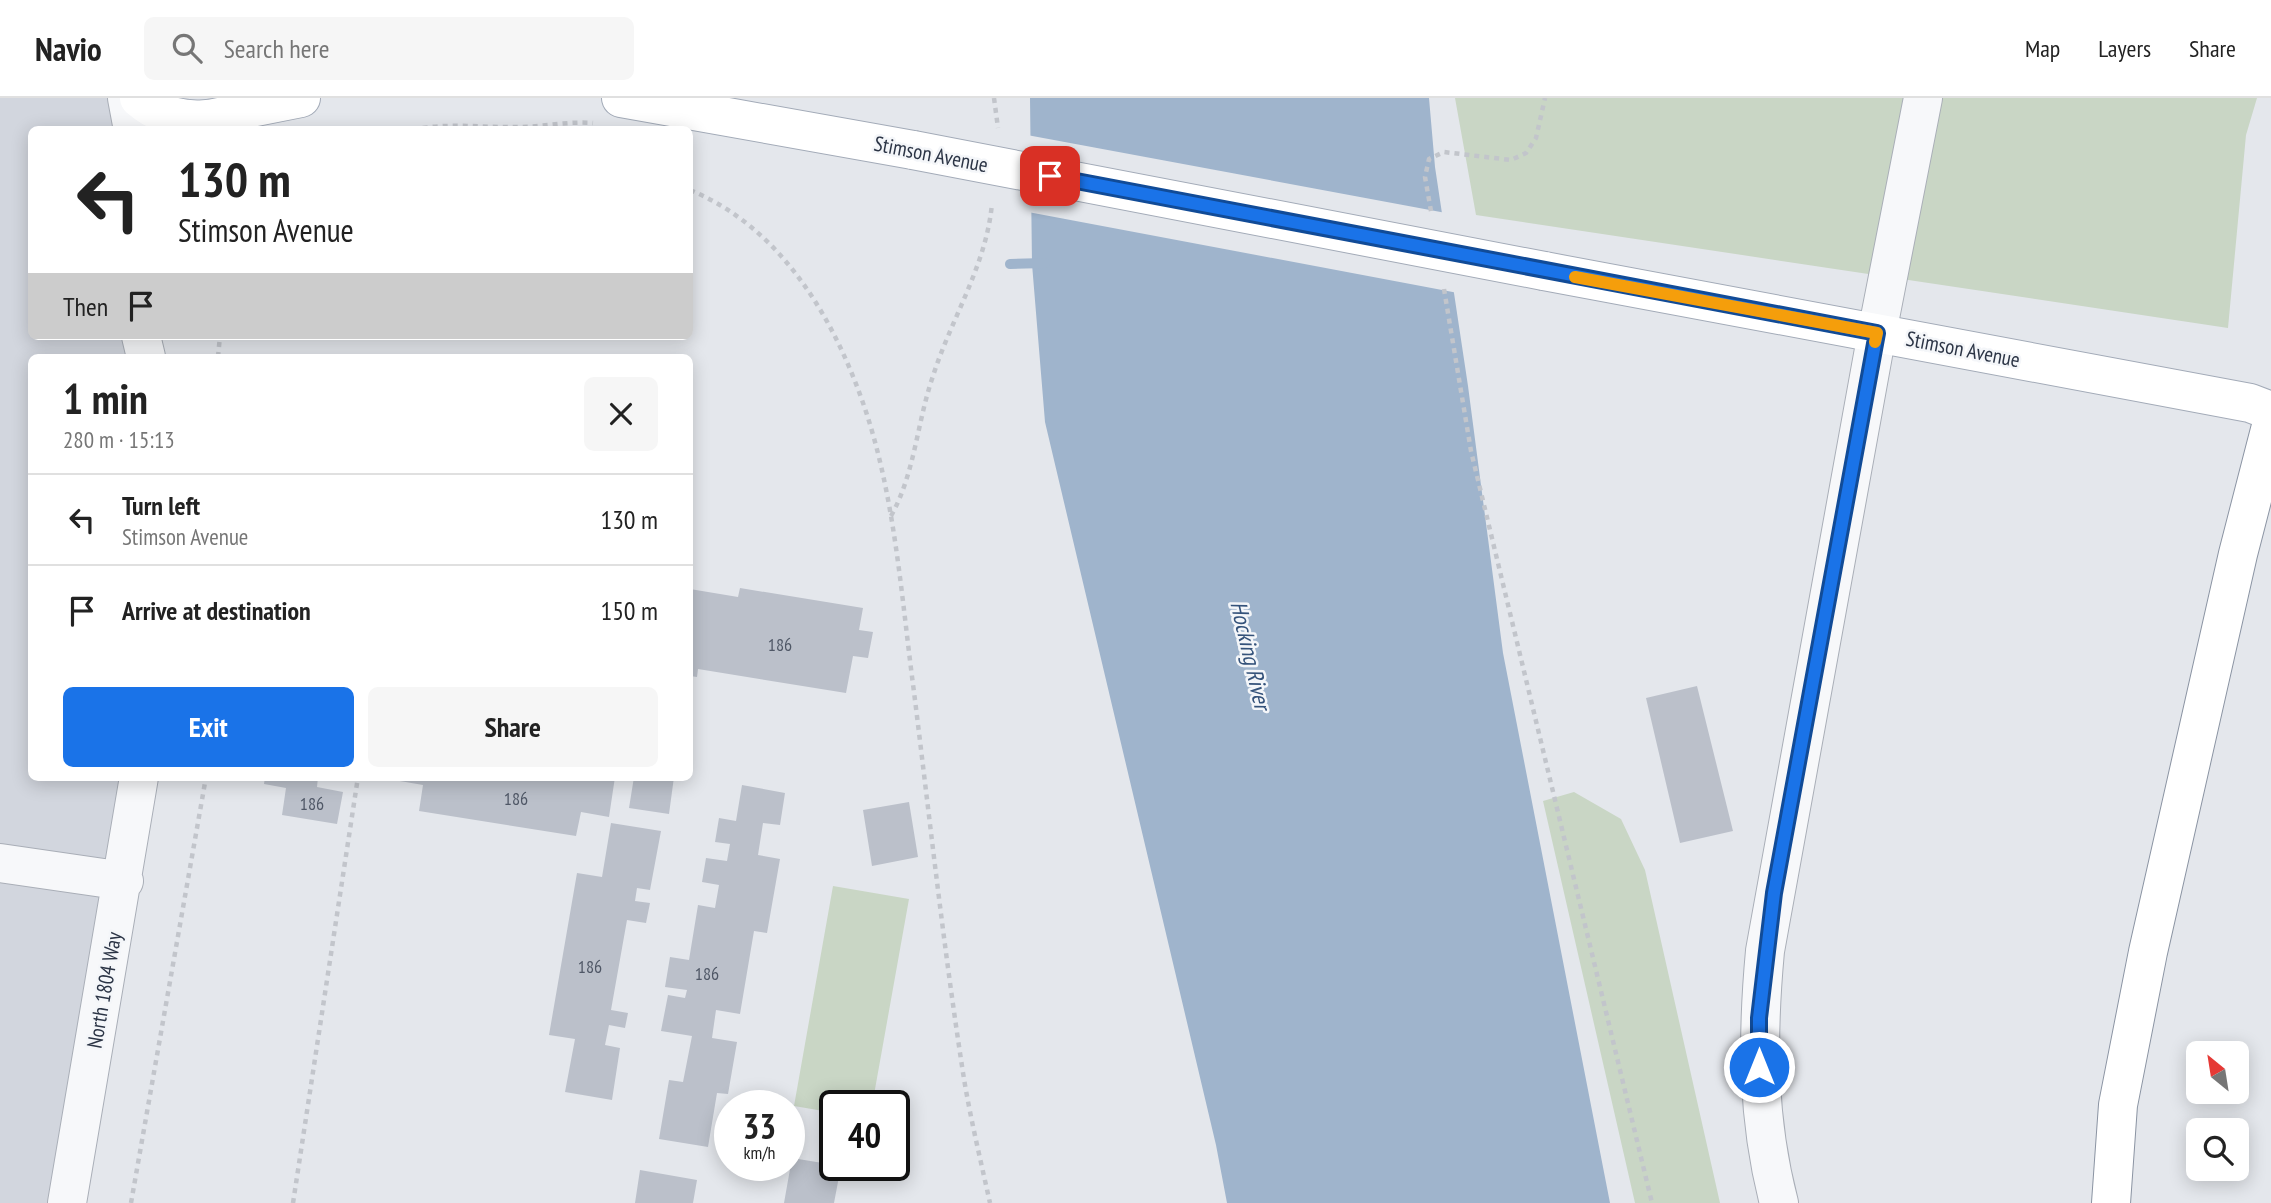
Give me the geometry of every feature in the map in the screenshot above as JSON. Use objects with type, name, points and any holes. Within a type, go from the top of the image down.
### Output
[{"type":"main road","points":[[139,98],[155,109],[180,118],[207,119],[301,98]]},
{"type":"main road","name":"Stimson Avenue","points":[[621,98],[913,150],[1877,333],[2266,411]]},
{"type":"main road","points":[[2111,1203],[2118,1105],[2123,1079],[2148,952],[2238,554],[2266,411]]},
{"type":"street","points":[[127,98],[132,126]]},
{"type":"street","points":[[1779,1203],[1766,1154],[1759,1067],[1759,1018],[1765,951],[1877,333],[1923,98]]},
{"type":"street","name":"North 1804 Way","points":[[67,1203],[124,881],[138,781]]},
{"type":"street","points":[[0,863],[124,881]]},
{"type":"path","points":[[1432,218],[1425,177],[1429,159],[1444,152],[1511,160],[1526,153],[1536,138],[1545,98]]},
{"type":"path","points":[[541,126],[574,121]]},
{"type":"path","points":[[693,191],[721,205],[757,230],[799,276],[835,336],[862,398],[891,517],[964,1080],[990,1203]]},
{"type":"path","points":[[891,517],[907,481],[933,375],[990,232]]},
{"type":"path","points":[[1444,286],[1471,451],[1652,1203]]},
{"type":"path","points":[[131,1203],[205,781]]},
{"type":"path","points":[[293,1203],[357,781]]},
{"type":"shaded area","points":[[0,98],[127,98],[132,126],[28,126],[28,340],[142,340],[145,354],[28,354],[28,781],[138,781],[67,1203],[0,1203]]},
{"type":"green space","points":[[1455,98],[2257,98],[2246,135],[2228,328],[1476,215]]},
{"type":"green space","points":[[1574,792],[1621,819],[1645,870],[1720,1203],[1635,1203],[1543,801]]},
{"type":"green space","points":[[833,886],[909,899],[875,1090],[819,1090],[819,1110],[805,1108],[805,1090],[797,1090]]},
{"type":"water","name":"Hocking River","points":[[1030,98],[1429,98],[1435,167],[1468,386],[1503,653],[1610,1203],[1227,1203],[1216,1145],[1045,422],[1032,264]]},
{"type":"pier","points":[[1027,135],[1446,213],[1458,293],[1028,212]]},
{"type":"building","points":[[740,588],[863,608],[859,630],[873,632],[868,658],[853,656],[846,693],[698,669],[697,677],[693,676],[693,590],[738,597]]},
{"type":"building","points":[[1697,686],[1733,831],[1680,843],[1646,698]]},
{"type":"building","points":[[264,781],[318,781],[317,787],[343,792],[337,824],[282,815],[286,788],[264,784]]},
{"type":"building","points":[[400,781],[614,781],[609,817],[581,812],[576,836],[419,811],[423,785]]},
{"type":"building","points":[[633,781],[673,781],[669,814],[629,808]]},
{"type":"building","points":[[742,785],[785,793],[780,825],[763,823],[758,855],[780,859],[767,933],[754,931],[740,1014],[716,1010],[712,1038],[737,1042],[729,1090],[714,1090],[714,1111],[708,1147],[659,1139],[669,1080],[683,1082],[692,1036],[661,1031],[668,995],[685,998],[687,990],[665,987],[670,957],[689,960],[698,905],[715,908],[719,885],[702,882],[706,858],[727,861],[730,844],[715,842],[719,818],[736,821]]},
{"type":"building","points":[[909,802],[918,857],[872,866],[863,810]]},
{"type":"building","points":[[611,823],[661,831],[650,890],[637,888],[635,901],[650,903],[646,923],[627,920],[611,1010],[628,1013],[625,1028],[609,1025],[605,1045],[620,1048],[612,1100],[565,1092],[575,1039],[549,1035],[577,873],[602,877]]},
{"type":"building","points":[[805,1160],[819,1162],[819,1181],[838,1181],[834,1203],[784,1203],[788,1181],[805,1181]]},
{"type":"building","points":[[640,1170],[697,1180],[693,1203],[635,1203]]},
{"type":"waterway","points":[[1010,264],[1045,263]]},
{"type":"slow traffic","points":[[1575,277],[1877,333],[1875,342]]},
{"type":"route","points":[[1050,176],[1877,333],[1774,893],[1759,1018],[1759,1067]]}]
